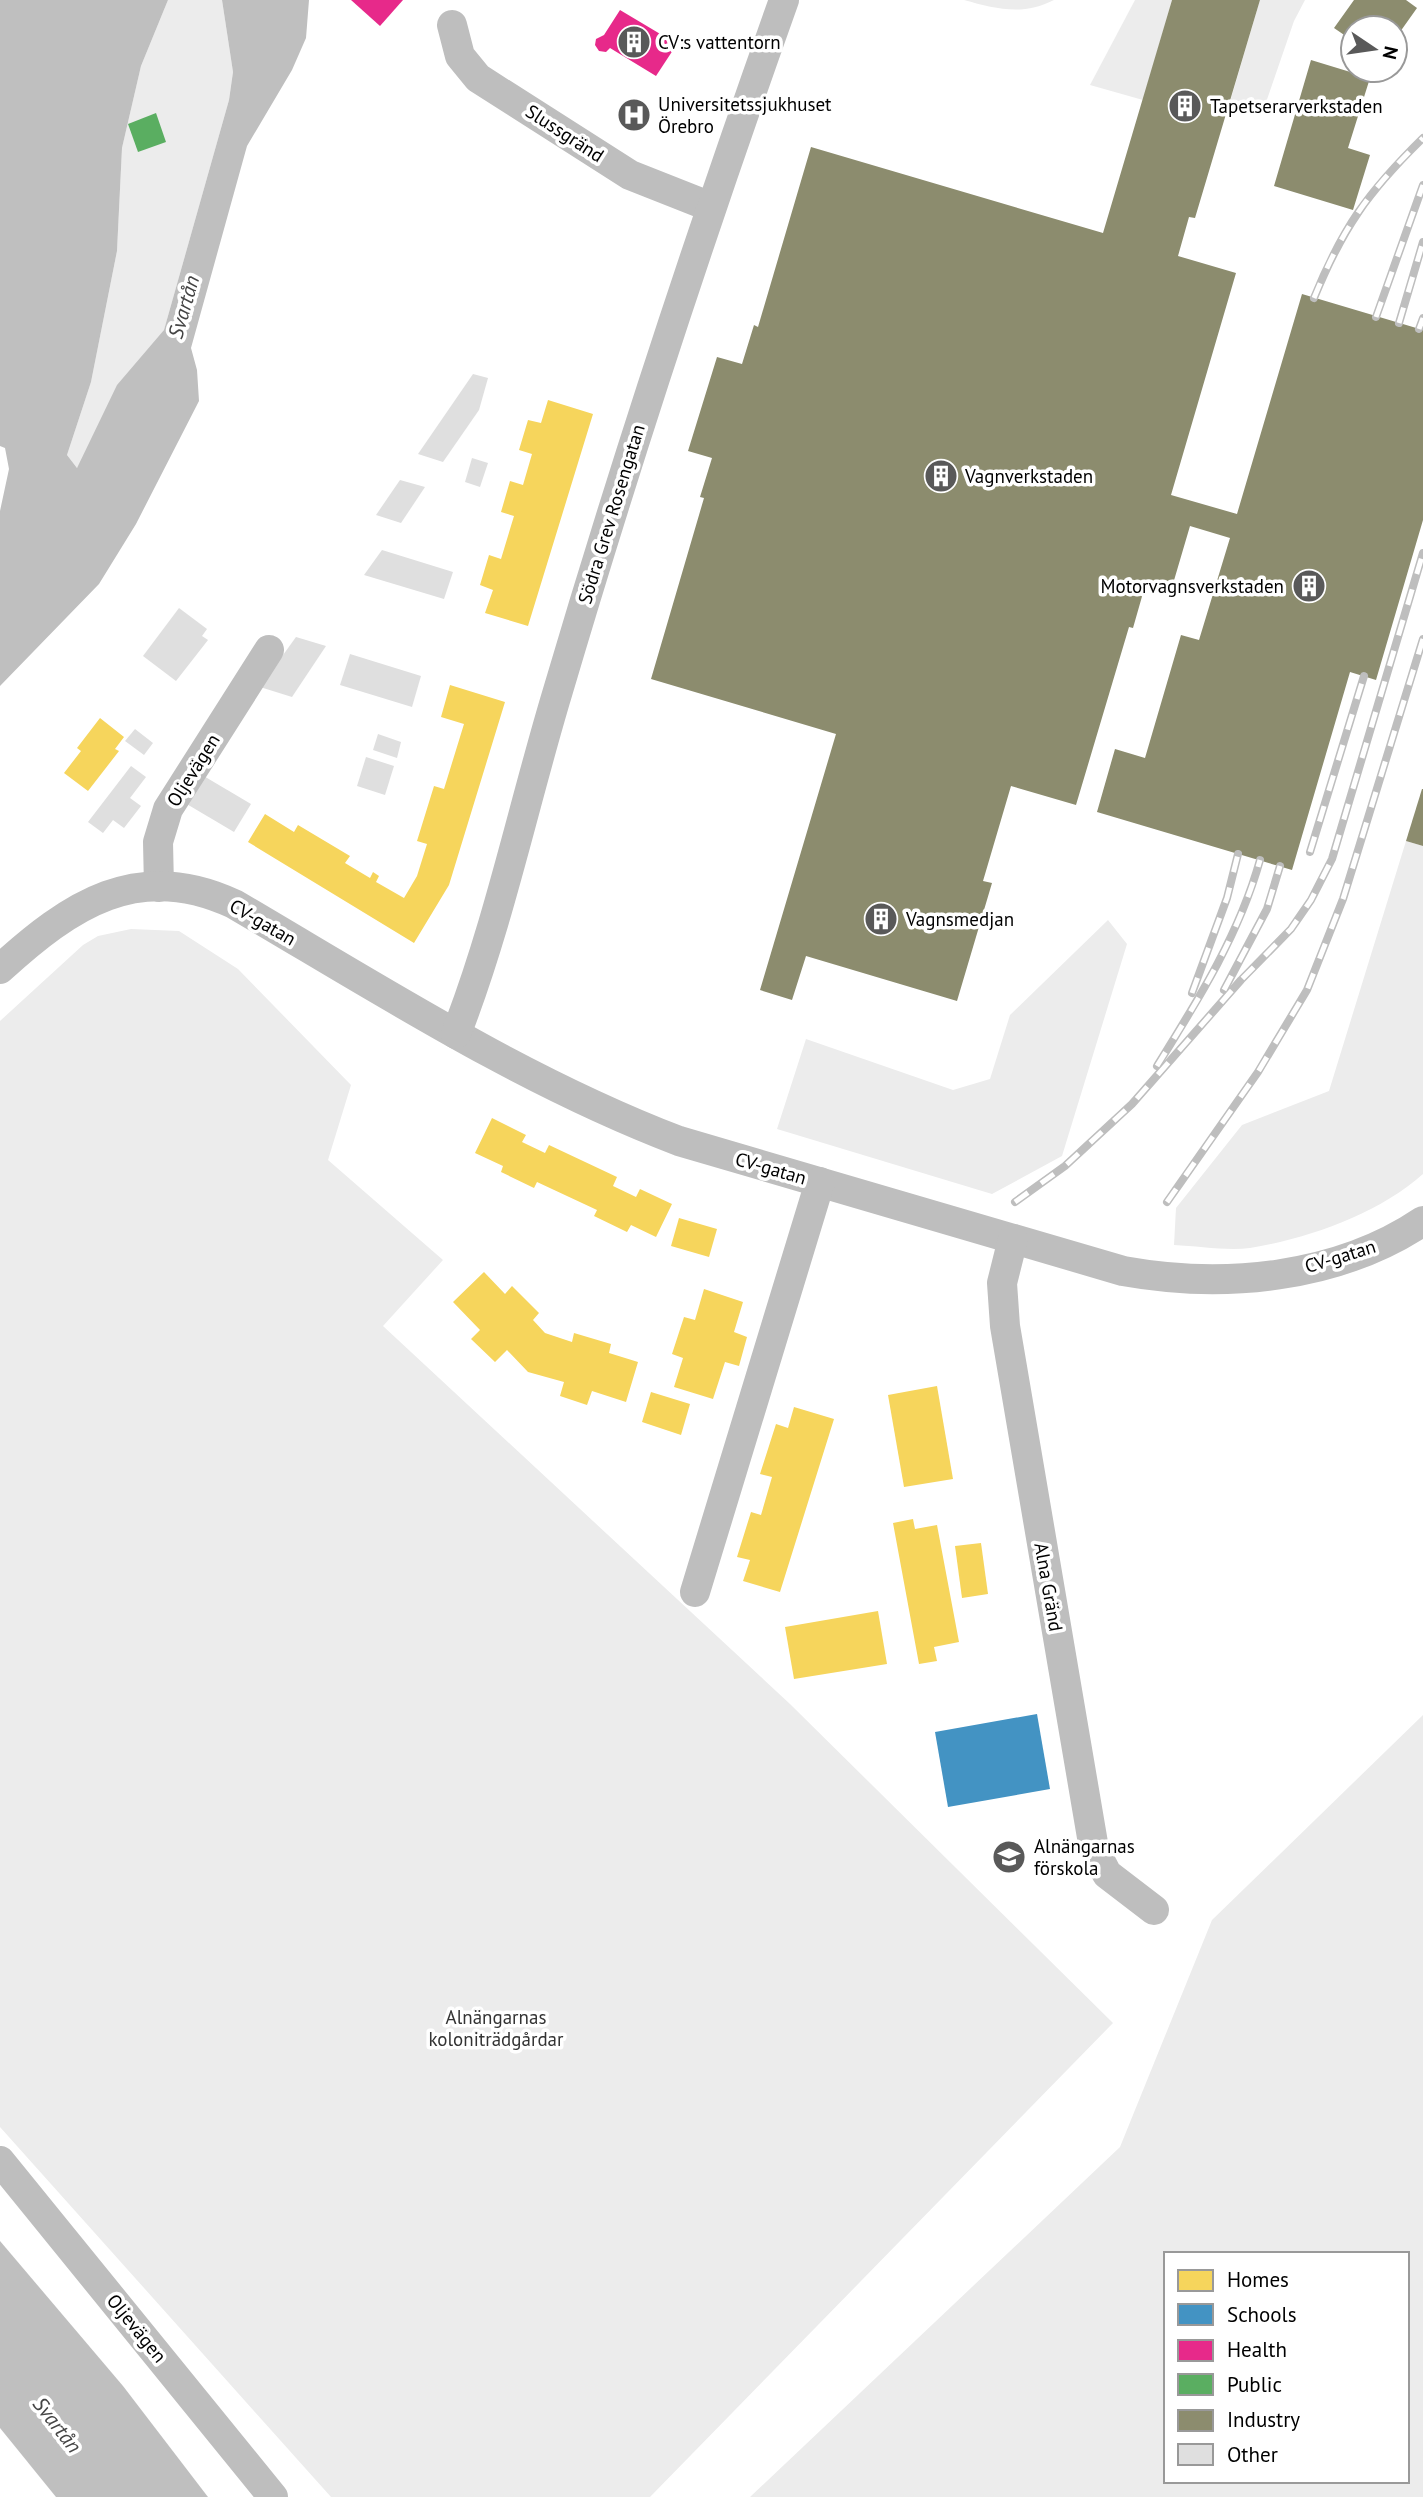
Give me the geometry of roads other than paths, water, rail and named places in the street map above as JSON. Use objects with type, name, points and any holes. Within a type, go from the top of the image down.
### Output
[{"type":"street","name":"Södra Grev Rosengatan","points":[[456,1034],[480,972],[557,694],[648,393],[784,0]]},
{"type":"street","name":"Slussgränd","points":[[452,25],[460,56],[478,78],[630,175],[711,207]]},
{"type":"street","name":"Oljevägen","points":[[159,887],[158,842],[168,809],[269,650]]},
{"type":"street","name":"CV-gatan","points":[[159,887],[195,890],[234,904],[456,1034],[628,1121],[679,1140],[1124,1271],[1214,1280],[1265,1276],[1343,1258],[1391,1239],[1423,1220]]},
{"type":"street","points":[[0,969],[56,921],[86,903],[114,891],[159,887]]},
{"type":"street","points":[[695,1592],[820,1182]]},
{"type":"street","name":"Alna Gränd","points":[[1013,1239],[1002,1283],[1005,1326],[1094,1849],[1107,1874],[1154,1910]]},
{"type":"street","name":"Oljevägen","points":[[0,2161],[273,2497]]},
{"type":"water","name":"Svartån","points":[[0,0],[168,0],[141,66],[122,148],[117,251],[91,382],[67,455],[77,468],[117,385],[164,330],[229,100],[233,72],[222,0],[309,0],[306,38],[292,70],[247,146],[191,348],[197,370],[199,401],[136,524],[99,584],[0,686],[0,511],[9,469],[5,448],[0,446]]},
{"type":"water","name":"Svartån","points":[[0,2241],[123,2386],[208,2497],[56,2497],[0,2428]]},
{"type":"railway","points":[[1314,298],[1336,251],[1359,212],[1387,176],[1423,138]]},
{"type":"railway","points":[[1376,317],[1423,185]]},
{"type":"railway","points":[[1399,323],[1423,242]]},
{"type":"railway","points":[[1419,329],[1423,318]]},
{"type":"railway","points":[[1015,1202],[1065,1166],[1132,1104],[1241,980],[1291,929],[1311,900],[1332,859],[1423,553]]},
{"type":"railway","points":[[1167,1202],[1258,1072],[1307,990],[1343,899],[1423,639]]},
{"type":"railway","points":[[1310,852],[1364,676]]},
{"type":"railway","points":[[1192,993],[1227,898],[1238,854]]},
{"type":"railway","points":[[1157,1066],[1229,941],[1260,860]]},
{"type":"railway","points":[[1224,990],[1267,909],[1280,866]]},
{"type":"place","name":"CV:s vattentorn","points":[[634,42]]},
{"type":"place","name":"Tapetserarverkstaden","points":[[1185,106]]},
{"type":"place","name":"Universitetssjukhuset Örebro","points":[[634,115]]},
{"type":"place","name":"Vagnverkstaden","points":[[941,476]]},
{"type":"place","name":"Motorvagnsverkstaden","points":[[1309,586]]},
{"type":"place","name":"Vagnsmedjan","points":[[881,919]]},
{"type":"place","name":"Alnängarnas förskola","points":[[1009,1857]]},
{"type":"park label","name":"Alnängarnas koloniträdgårdar","points":[[496,2028]]}]
